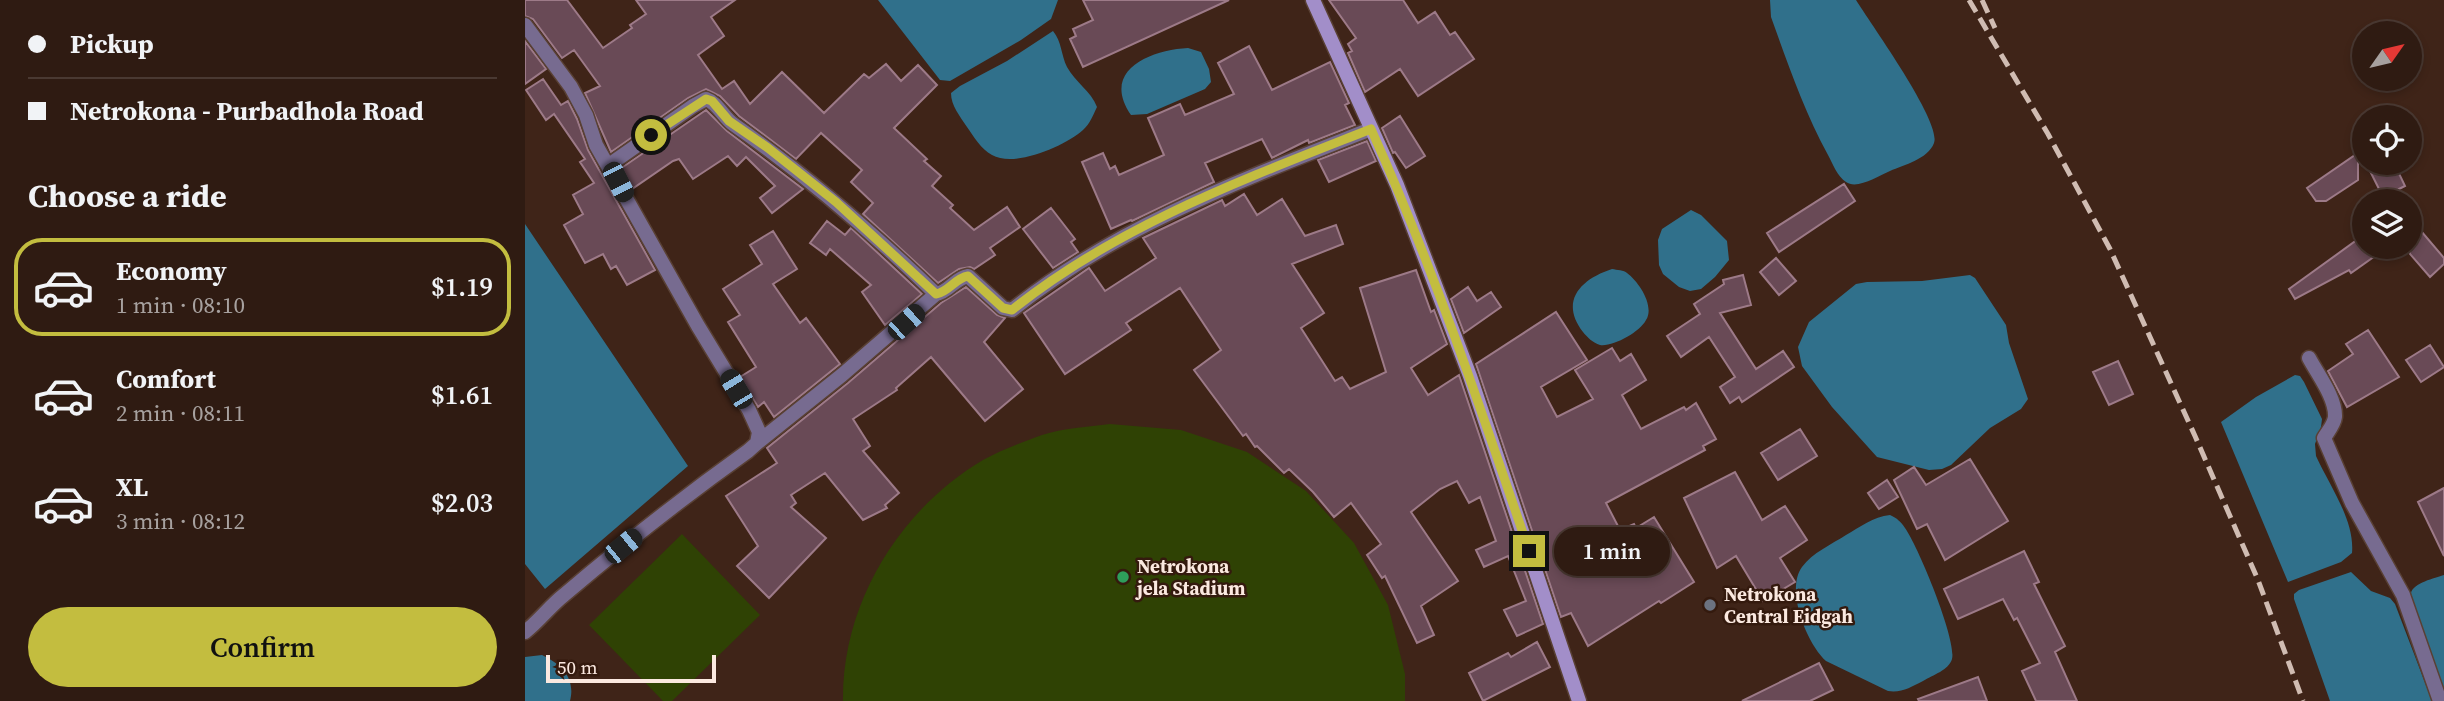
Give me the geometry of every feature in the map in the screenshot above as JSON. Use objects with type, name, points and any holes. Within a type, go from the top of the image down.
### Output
[{"type":"main road","points":[[1313,0],[1397,185],[1470,376],[1579,701]]},
{"type":"street","points":[[525,25],[571,87],[586,115],[596,145],[698,326],[749,410],[759,432],[757,443]]},
{"type":"street","points":[[609,165],[693,106],[706,99],[712,101],[729,121],[836,202],[936,294]]},
{"type":"street","points":[[525,632],[542,619],[561,597],[686,495],[757,443],[842,375],[936,294],[944,293],[957,281],[968,276],[1003,308],[1012,310],[1041,287],[1086,258],[1152,222],[1203,197],[1371,129]]},
{"type":"street","points":[[2309,358],[2333,405],[2333,425],[2324,438],[2352,503],[2403,595],[2440,701]]},
{"type":"green space","name":"Netrokona jela Stadium","points":[[1110,424],[1181,430],[1247,452],[1306,491],[1354,543],[1388,605],[1405,674],[1405,701],[843,701],[845,665],[853,629],[865,595],[881,562],[902,532],[926,505],[953,481],[983,460],[1005,450],[1050,433]]},
{"type":"green space","points":[[682,534],[760,615],[672,701],[663,701],[589,625]]},
{"type":"water","points":[[878,0],[1058,0],[1051,19],[1021,40],[950,81],[940,80]]},
{"type":"water","points":[[1770,0],[1856,0],[1917,95],[1934,132],[1931,149],[1915,161],[1868,181],[1856,184],[1846,182],[1835,170],[1811,121],[1771,17]]},
{"type":"water","points":[[1053,31],[1067,67],[1097,107],[1093,116],[1075,136],[1052,148],[1013,159],[992,155],[978,142],[959,115],[951,93]]},
{"type":"water","points":[[1188,48],[1201,52],[1209,69],[1211,82],[1205,89],[1147,114],[1131,115],[1123,99],[1122,86],[1134,65],[1159,53]]},
{"type":"water","points":[[1691,210],[1701,215],[1727,241],[1729,260],[1701,289],[1690,291],[1679,287],[1663,274],[1659,265],[1658,240],[1662,229]]},
{"type":"water","points":[[525,224],[688,466],[545,589],[525,564]]},
{"type":"water","points":[[1612,269],[1626,272],[1636,282],[1649,308],[1643,325],[1632,334],[1612,344],[1600,345],[1586,336],[1576,321],[1573,301],[1583,285]]},
{"type":"water","points":[[1970,275],[1975,278],[2006,325],[2009,343],[2028,399],[2021,409],[1990,428],[1951,465],[1942,469],[1929,470],[1877,457],[1832,407],[1802,366],[1798,347],[1809,322],[1856,284],[1922,281]]},
{"type":"water","points":[[2295,375],[2300,376],[2304,382],[2322,419],[2315,444],[2316,456],[2345,515],[2352,541],[2352,553],[2341,562],[2288,582],[2221,422],[2256,397]]},
{"type":"water","points":[[1890,515],[1903,526],[1919,553],[1943,614],[1952,649],[1952,659],[1944,669],[1910,687],[1893,691],[1826,661],[1812,642],[1800,616],[1796,589],[1797,577],[1811,557],[1867,523]]},
{"type":"water","points":[[2351,572],[2371,591],[2390,598],[2395,604],[2432,701],[2330,701],[2294,594]]},
{"type":"water","points":[[2444,575],[2444,689],[2413,606],[2411,593],[2420,584]]},
{"type":"water","points":[[542,655],[561,667],[569,679],[570,701],[525,701],[525,657]]},
{"type":"building","points":[[525,0],[567,0],[603,48],[632,28],[630,25],[646,14],[636,0],[735,0],[711,17],[724,36],[698,55],[722,89],[734,81],[750,104],[782,72],[824,113],[864,74],[869,78],[886,64],[901,81],[918,65],[937,85],[894,128],[941,176],[932,186],[953,205],[950,208],[974,230],[1007,207],[1020,227],[990,248],[995,255],[974,269],[959,269],[938,283],[863,214],[873,203],[851,182],[862,170],[821,133],[796,159],[739,116],[720,96],[706,89],[688,98],[611,152],[585,93],[600,86],[574,50],[562,58],[533,19],[525,16]]},
{"type":"building","points":[[1083,0],[1229,0],[1083,67],[1070,39],[1076,36],[1073,29],[1093,20]]},
{"type":"building","points":[[1329,0],[1403,0],[1418,23],[1435,12],[1450,35],[1455,32],[1474,59],[1418,96],[1400,69],[1365,92],[1348,53],[1352,51],[1348,44],[1356,38]]},
{"type":"building","points":[[525,41],[546,69],[525,84]]},
{"type":"building","points":[[1249,46],[1272,90],[1330,62],[1349,103],[1345,105],[1355,125],[1309,143],[1308,140],[1272,158],[1262,139],[1205,163],[1214,182],[1111,229],[1082,162],[1103,153],[1110,169],[1115,166],[1119,175],[1164,155],[1148,118],[1180,104],[1185,115],[1234,94],[1218,63]]},
{"type":"building","points":[[543,79],[561,105],[568,101],[588,150],[655,270],[627,285],[616,266],[611,269],[603,254],[585,263],[564,225],[583,214],[573,195],[594,183],[580,162],[585,159],[554,114],[546,120],[526,90]]},
{"type":"building","points":[[706,110],[727,131],[803,189],[772,213],[760,198],[775,186],[746,157],[737,166],[728,156],[693,179],[679,159],[673,161],[632,189],[620,169]]},
{"type":"building","points":[[1400,116],[1425,156],[1406,168],[1395,152],[1393,153],[1382,128]]},
{"type":"building","points":[[1367,141],[1376,161],[1329,182],[1318,160]]},
{"type":"building","points":[[2352,157],[2352,175],[2358,175],[2358,180],[2326,201],[2316,201],[2307,188]]},
{"type":"building","points":[[2372,175],[2400,175],[2405,186],[2399,189],[2379,189]]},
{"type":"building","points":[[1844,184],[1855,201],[1779,252],[1767,233]]},
{"type":"building","points":[[1244,194],[1257,215],[1282,199],[1305,236],[1336,225],[1343,244],[1292,264],[1324,313],[1301,328],[1335,381],[1342,377],[1350,389],[1386,372],[1360,288],[1416,270],[1431,312],[1434,310],[1447,344],[1411,368],[1428,395],[1459,375],[1543,624],[1517,636],[1504,610],[1526,601],[1508,556],[1484,567],[1476,550],[1496,541],[1480,497],[1469,503],[1457,481],[1440,489],[1411,512],[1458,581],[1421,606],[1434,635],[1417,643],[1385,576],[1382,578],[1367,555],[1381,544],[1351,503],[1334,517],[1289,469],[1284,473],[1255,447],[1246,434],[1243,436],[1194,370],[1221,350],[1180,288],[1126,323],[1131,330],[1065,374],[1024,313],[1089,268],[1105,291],[1156,258],[1143,238],[1222,200],[1225,206]]},
{"type":"building","points":[[1051,208],[1075,239],[1071,242],[1078,252],[1053,268],[1023,229]]},
{"type":"building","points":[[827,221],[845,235],[851,228],[922,294],[885,325],[862,292],[871,285],[830,249],[826,255],[810,243]]},
{"type":"building","points":[[773,231],[797,269],[773,284],[800,323],[806,318],[840,364],[774,417],[764,402],[758,407],[740,377],[756,367],[728,322],[740,315],[723,289],[762,264],[750,245]]},
{"type":"building","points":[[2422,232],[2444,258],[2444,264],[2430,277],[2414,259],[2422,259]]},
{"type":"building","points":[[2352,244],[2352,259],[2371,259],[2351,273],[2349,270],[2295,299],[2289,289]]},
{"type":"building","points":[[1776,258],[1796,281],[1779,295],[1760,272]]},
{"type":"building","points":[[1743,275],[1751,305],[1720,313],[1756,369],[1783,351],[1794,367],[1742,402],[1739,397],[1730,403],[1720,387],[1735,377],[1709,337],[1681,357],[1667,336],[1700,314],[1694,304],[1724,284],[1723,280]]},
{"type":"building","points":[[966,287],[997,315],[1005,318],[984,342],[1023,389],[985,421],[931,357],[896,388],[897,390],[853,419],[870,446],[863,451],[899,493],[885,505],[887,508],[863,520],[825,473],[791,495],[796,503],[791,507],[826,538],[769,598],[737,566],[758,546],[726,496],[777,463],[767,448],[941,303]]},
{"type":"building","points":[[1468,287],[1477,301],[1491,292],[1501,307],[1464,333],[1451,299]]},
{"type":"building","points":[[1556,312],[1587,360],[1541,387],[1557,417],[1593,399],[1575,370],[1612,348],[1620,361],[1631,354],[1646,380],[1622,395],[1641,429],[1696,403],[1716,439],[1703,446],[1705,450],[1606,503],[1620,530],[1634,524],[1636,528],[1654,517],[1694,582],[1588,646],[1571,613],[1561,617],[1476,364]]},
{"type":"building","points":[[2368,330],[2399,377],[2347,407],[2328,371],[2353,354],[2346,344]]},
{"type":"building","points":[[2430,345],[2444,367],[2421,382],[2406,360]]},
{"type":"building","points":[[2118,361],[2133,394],[2109,405],[2093,372]]},
{"type":"building","points":[[1800,429],[1817,456],[1778,480],[1761,453]]},
{"type":"building","points":[[1970,459],[2008,521],[1945,560],[1927,524],[1917,529],[1894,480],[1914,467],[1926,485]]},
{"type":"building","points":[[1735,472],[1762,520],[1785,506],[1807,540],[1780,558],[1795,582],[1763,601],[1736,556],[1717,568],[1684,498]]},
{"type":"building","points":[[1887,480],[1898,497],[1879,509],[1868,493]]},
{"type":"building","points":[[2444,488],[2444,556],[2418,502]]},
{"type":"building","points":[[2024,551],[2039,582],[2034,584],[2065,646],[2055,652],[2077,701],[2036,701],[2022,671],[2040,663],[2017,618],[2014,620],[2003,599],[1958,619],[1944,589]]},
{"type":"building","points":[[1537,642],[1550,667],[1483,701],[1469,673],[1508,653],[1511,657]]},
{"type":"building","points":[[1819,663],[1833,690],[1810,701],[1742,701]]},
{"type":"building","points":[[1978,677],[1987,701],[1918,699]]},
{"type":"railway","points":[[1969,0],[2048,134],[2110,249],[2258,580],[2303,701]]},
{"type":"railway","points":[[1982,0],[1995,28]]},
{"type":"place","name":"Netrokona jela Stadium","points":[[1123,577]]},
{"type":"place","name":"Netrokona Central Eidgah","points":[[1710,605]]},
{"type":"route","points":[[651,135],[693,106],[706,99],[712,101],[729,121],[836,202],[936,294],[944,293],[957,281],[968,276],[1003,308],[1012,310],[1041,287],[1086,258],[1152,222],[1203,197],[1371,129],[1397,185],[1470,376],[1529,551]]}]
